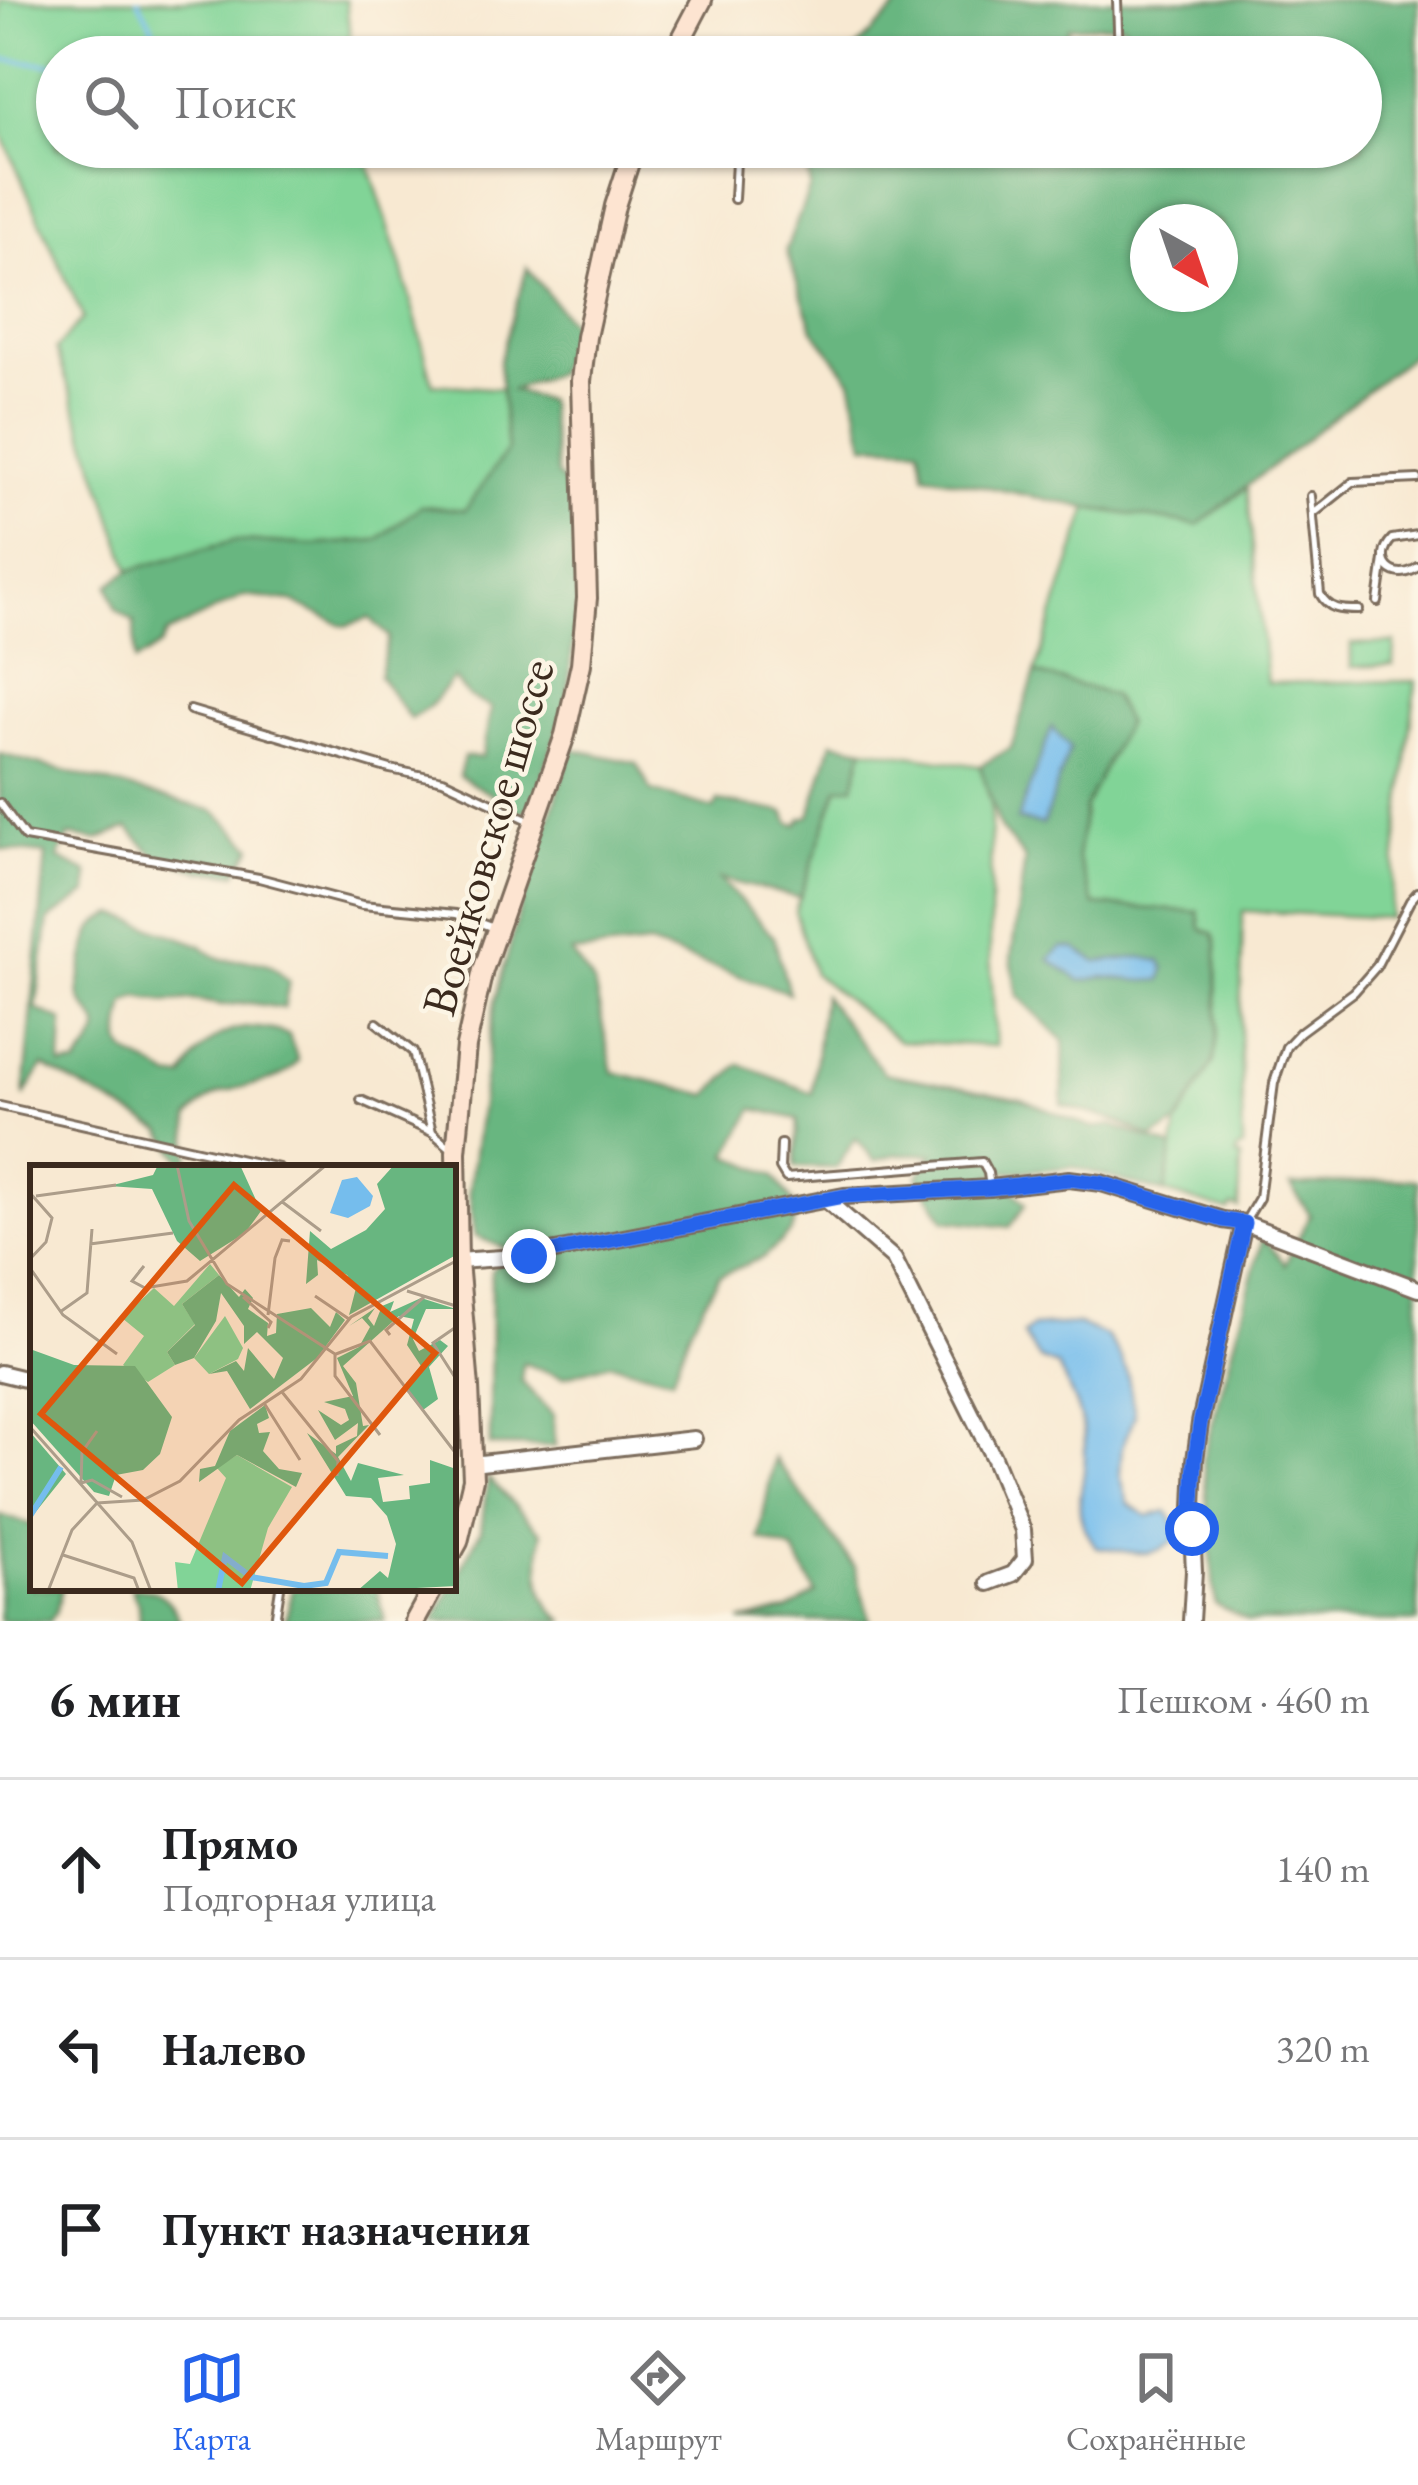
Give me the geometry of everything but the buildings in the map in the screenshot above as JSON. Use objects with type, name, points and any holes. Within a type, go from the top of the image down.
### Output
[{"type":"street","points":[[683,36],[702,0]]},
{"type":"street","name":"Воейковское шоссе","points":[[456,1165],[466,1046],[483,970],[565,735],[581,664],[587,598],[581,381],[586,337],[627,168]]},
{"type":"street","points":[[456,1261],[529,1256],[844,1196],[1069,1179],[1101,1183],[1244,1223],[1418,1289]]},
{"type":"street","points":[[825,1199],[894,1258],[993,1457],[1023,1530],[1025,1559],[1013,1574],[989,1583]]},
{"type":"street","points":[[1191,1621],[1195,1460],[1244,1223]]},
{"type":"street","name":"Воейковское шоссе","points":[[456,1270],[473,1479],[456,1546]]},
{"type":"street","points":[[0,1372],[30,1380]]},
{"type":"street","points":[[472,1464],[694,1439]]},
{"type":"street","points":[[415,1621],[431,1591]]},
{"type":"lane","points":[[1117,0],[1118,36]]},
{"type":"lane","points":[[734,199],[736,168]]},
{"type":"lane","points":[[1313,514],[1353,482],[1418,479]]},
{"type":"lane","points":[[1311,496],[1320,594],[1334,609],[1359,610]]},
{"type":"lane","points":[[1378,602],[1385,546],[1392,538],[1418,540]]},
{"type":"lane","points":[[1384,559],[1397,573],[1418,567]]},
{"type":"lane","points":[[190,710],[443,780],[534,823]]},
{"type":"lane","points":[[0,803],[25,837],[259,878],[362,905],[456,914],[496,929]]},
{"type":"lane","points":[[1244,1223],[1259,1198],[1274,1083],[1286,1047],[1354,992],[1376,967],[1418,892]]},
{"type":"lane","points":[[377,1023],[413,1052],[432,1132]]},
{"type":"lane","points":[[361,1100],[432,1132],[456,1152]]},
{"type":"lane","points":[[0,1106],[266,1165]]},
{"type":"lane","points":[[781,1144],[780,1168],[786,1178],[982,1162],[990,1188]]},
{"type":"lane","points":[[274,1621],[279,1591]]},
{"type":"green space","points":[[0,0],[346,0],[350,36],[36,36],[36,168],[370,168],[433,384],[501,389],[507,450],[465,511],[421,506],[377,540],[315,545],[234,541],[130,570],[56,349],[83,318],[0,130]]},
{"type":"green space","points":[[897,0],[1418,0],[1418,350],[1198,525],[925,474],[920,447],[865,444],[851,380],[813,329],[786,250],[810,187],[807,168],[1382,168],[1382,36],[1125,36],[1124,24],[1069,27],[1066,36],[869,36],[898,7]]},
{"type":"green space","points":[[527,268],[573,326],[556,373],[512,390],[547,401],[557,475],[575,498],[579,585],[567,702],[533,805],[523,813],[459,776],[464,757],[482,757],[491,708],[469,697],[454,678],[428,708],[410,719],[379,676],[389,637],[370,618],[345,626],[290,601],[244,596],[167,634],[160,646],[135,662],[134,622],[116,609],[109,585],[130,570],[234,541],[315,545],[377,540],[421,506],[465,510],[507,450],[499,362]]},
{"type":"green space","points":[[1247,488],[1267,683],[1416,681],[1389,918],[1243,911],[1243,1147],[1236,1156],[1241,1158],[1239,1208],[1232,1206],[1228,1211],[1165,1193],[1177,1124],[1214,1061],[1218,1028],[1214,935],[1201,929],[1199,912],[1094,905],[1077,857],[1085,807],[1126,722],[1112,695],[1035,673],[1088,508],[1198,525]]},
{"type":"green space","points":[[1395,643],[1394,665],[1351,667],[1351,644]]},
{"type":"green space","points":[[1035,673],[1112,695],[1126,722],[1085,807],[1077,857],[1094,905],[1199,912],[1201,929],[1214,934],[1218,1028],[1214,1061],[1177,1124],[1153,1138],[1062,1105],[1064,1041],[1017,995],[1011,958],[1025,859],[1000,828],[980,766],[1011,748]],"holes":[[[1052,729],[1070,748],[1043,824],[1018,820]]]},
{"type":"green space","points":[[832,742],[864,748],[854,786],[838,788],[800,898],[720,879],[774,937],[789,993],[649,945],[571,953],[594,984],[613,1072],[708,1095],[740,1064],[812,1093],[823,995],[884,1073],[1022,1099],[1092,1128],[1112,1125],[1173,1148],[1165,1193],[1074,1167],[996,1173],[985,1180],[1003,1180],[1026,1204],[1010,1227],[945,1220],[918,1177],[933,1154],[897,1154],[875,1161],[856,1138],[836,1168],[795,1167],[798,1119],[754,1109],[728,1155],[774,1175],[798,1210],[791,1232],[764,1257],[719,1276],[691,1326],[672,1378],[610,1363],[563,1377],[523,1363],[521,1381],[553,1415],[555,1447],[490,1446],[491,1271],[509,1250],[475,1236],[469,1191],[495,1000],[572,749],[637,763],[651,791],[714,809],[718,801],[784,812],[797,825],[810,816]]},
{"type":"green space","points":[[864,748],[980,766],[991,803],[990,954],[996,1046],[899,1041],[814,974],[795,911],[839,787],[854,785]]},
{"type":"green space","points":[[0,754],[215,811],[253,847],[236,873],[202,871],[154,855],[128,828],[97,840],[69,836],[58,858],[88,873],[88,893],[49,920],[36,1009],[63,1021],[61,1066],[77,1065],[98,1032],[80,998],[81,975],[92,931],[116,914],[201,945],[225,960],[265,963],[289,981],[284,1008],[138,997],[126,1003],[123,1048],[170,1078],[184,1078],[203,1050],[226,1033],[255,1028],[289,1035],[298,1061],[290,1070],[211,1098],[189,1118],[189,1160],[206,1165],[185,1165],[162,1131],[43,1066],[24,1097],[46,854],[0,849]]},
{"type":"green space","points":[[1418,1181],[1418,1621],[1249,1621],[1215,1604],[1203,1458],[1263,1237],[1285,1264],[1310,1215],[1291,1186]]},
{"type":"green space","points":[[774,1458],[855,1567],[870,1621],[740,1621],[787,1611],[816,1593],[794,1551],[759,1539]]},
{"type":"green space","points":[[488,1478],[542,1533],[544,1594],[548,1605],[566,1621],[434,1621],[449,1591],[456,1591],[456,1578],[481,1530]]},
{"type":"green space","points":[[0,1515],[30,1524],[30,1591],[61,1591],[50,1621],[0,1621]]},
{"type":"green space","points":[[132,1591],[150,1591],[172,1606],[180,1621],[139,1621]]},
{"type":"green space","points":[[292,1591],[378,1591],[385,1621],[285,1621]]},
{"type":"water","points":[[1052,727],[1070,748],[1043,825],[1017,820]]},
{"type":"water","points":[[1062,947],[1074,948],[1097,962],[1141,957],[1161,961],[1165,969],[1161,980],[1104,977],[1081,981],[1049,959]]},
{"type":"water","points":[[1077,1324],[1106,1336],[1128,1377],[1135,1415],[1122,1447],[1120,1475],[1128,1503],[1148,1516],[1167,1511],[1174,1522],[1176,1539],[1157,1551],[1096,1547],[1082,1522],[1085,1444],[1077,1409],[1057,1366],[1039,1359],[1023,1335],[1032,1327]]},
{"type":"waterway","points":[[138,0],[157,36]]},
{"type":"waterway","points":[[0,59],[36,63]]},
{"type":"route","points":[[529,1256],[844,1196],[1069,1179],[1101,1183],[1244,1223],[1200,1424],[1192,1529]]}]
